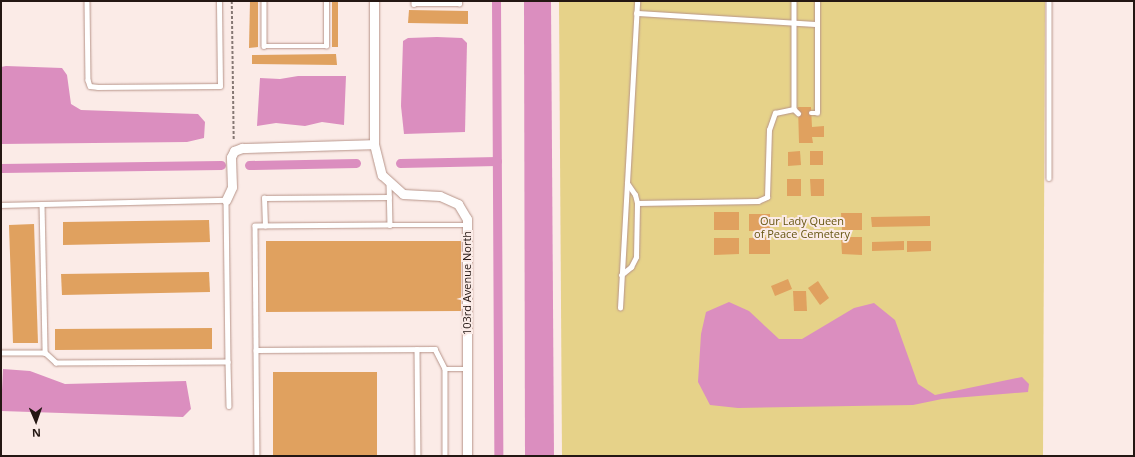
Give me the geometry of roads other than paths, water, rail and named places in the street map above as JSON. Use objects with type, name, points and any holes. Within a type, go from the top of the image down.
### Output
[{"type":"street","name":"103rd Avenue North","points":[[374,1],[374,144],[380,170],[403,194],[440,196],[458,204],[467,225],[467,456]]},
{"type":"street","points":[[226,200],[232,187],[231,157],[234,151],[242,148],[374,144]]},
{"type":"lane","points":[[86,1],[88,80],[90,86],[98,87],[220,86],[219,1]]},
{"type":"lane","points":[[264,1],[264,46],[326,46],[326,1]]},
{"type":"lane","points":[[414,1],[414,4],[459,4],[459,1]]},
{"type":"lane","points":[[620,308],[637,1]]},
{"type":"lane","points":[[637,203],[758,201],[767,196],[769,130],[775,113],[796,111],[792,22],[794,1]]},
{"type":"lane","points":[[811,113],[817,113],[817,1]]},
{"type":"lane","points":[[1049,1],[1050,178]]},
{"type":"lane","points":[[636,13],[817,24]]},
{"type":"lane","points":[[389,181],[390,225]]},
{"type":"lane","points":[[621,275],[631,267],[636,256],[637,203],[635,195],[627,183]]},
{"type":"lane","points":[[265,226],[264,198],[389,197]]},
{"type":"lane","points":[[1,205],[226,200],[229,406]]},
{"type":"lane","points":[[42,204],[45,353],[56,364],[228,362]]},
{"type":"lane","points":[[257,456],[255,226],[467,225]]},
{"type":"lane","points":[[417,349],[418,456]]},
{"type":"lane","points":[[256,350],[435,349],[445,369],[445,456]]},
{"type":"lane","points":[[1,353],[45,353]]},
{"type":"lane","points":[[445,369],[467,369]]},
{"type":"waterway","points":[[496,1],[498,456]]},
{"type":"waterway","points":[[400,163],[497,161]]},
{"type":"waterway","points":[[249,165],[356,163]]},
{"type":"waterway","points":[[1,168],[221,165]]},
{"type":"park label","name":"Our Lady Queen of Peace Cemetery","points":[[802,228]]}]
